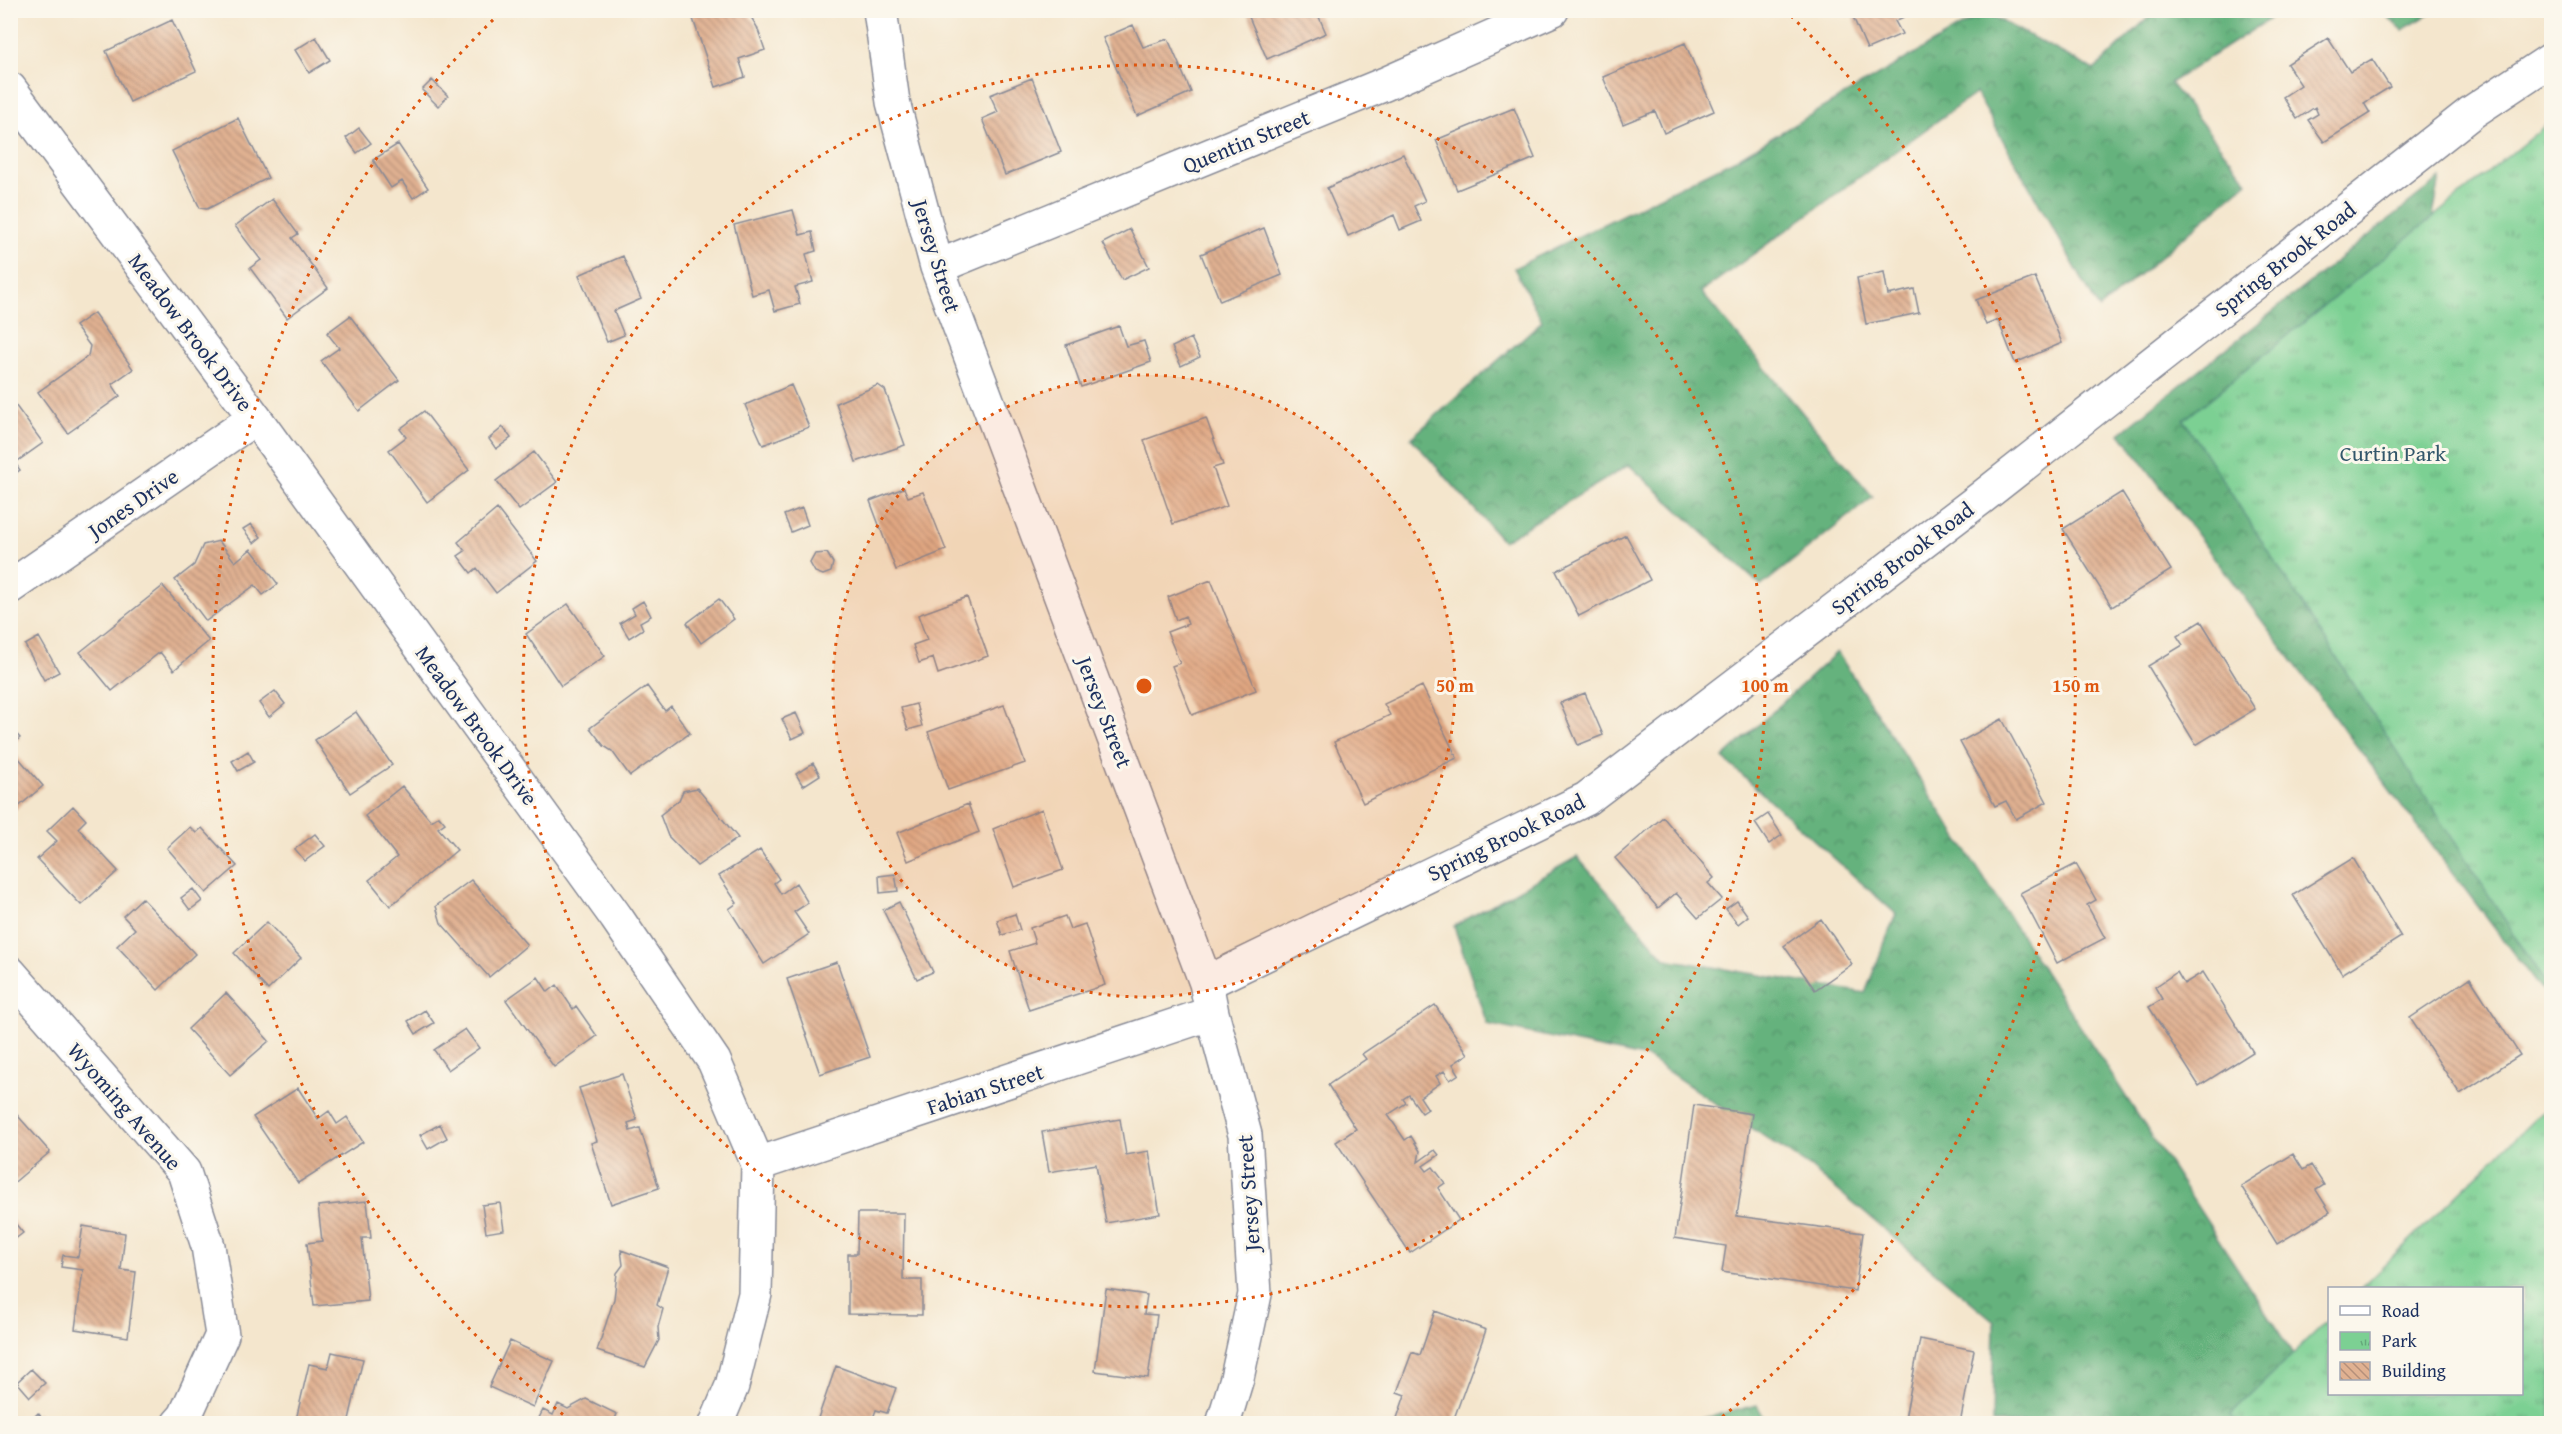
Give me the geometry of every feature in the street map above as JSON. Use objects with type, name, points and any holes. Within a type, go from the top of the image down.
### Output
[{"type":"street","name":"Jersey Street","points":[[880,10],[893,102],[937,267],[1209,998],[1245,1135],[1255,1294],[1237,1378],[1223,1424]]},
{"type":"street","name":"Quentin Street","points":[[937,267],[1385,84],[1552,10]]},
{"type":"street","name":"Spring Brook Road","points":[[1209,998],[1587,799],[1990,490],[2472,112],[2552,59]]},
{"type":"street","name":"Meadow Brook Drive","points":[[10,89],[255,418],[616,917],[714,1061],[758,1164],[755,1294],[732,1386],[716,1424]]},
{"type":"street","name":"Jones Drive","points":[[10,587],[255,418]]},
{"type":"street","name":"Wyoming Avenue","points":[[10,974],[184,1172],[208,1246],[222,1335],[185,1416],[178,1424]]},
{"type":"street","name":"Fabian Street","points":[[758,1164],[1209,998]]},
{"type":"green space","points":[[2155,11],[2282,11],[2170,83],[2248,182],[2099,309],[1976,93],[1701,292],[1873,497],[1761,586],[1629,465],[1503,541],[1411,438],[1542,321],[1514,268],[1736,159],[1985,12],[2094,70]]},
{"type":"green space","points":[[2381,11],[2435,11],[2402,30]]},
{"type":"green space","name":"Curtin Park","points":[[2551,121],[2551,992],[2184,420]]},
{"type":"green space","points":[[2440,179],[2389,440],[2551,974],[2551,1003],[2120,433]]},
{"type":"green space","points":[[1837,652],[2293,1354],[2230,1415],[2236,1423],[1992,1423],[1994,1321],[1811,1168],[1648,1058],[1487,1024],[1454,926],[1577,857],[1666,959],[1865,993],[1896,914],[1723,758]]},
{"type":"green space","points":[[2551,1103],[2551,1423],[2236,1423],[2230,1415],[2328,1320],[2328,1395],[2523,1395],[2523,1287],[2362,1287]]},
{"type":"green space","points":[[1757,1405],[1767,1423],[1684,1423]]},
{"type":"building","points":[[690,10],[747,10],[757,27],[765,50],[739,59],[745,77],[716,87]]},
{"type":"building","points":[[1246,10],[1316,10],[1326,33],[1267,59]]},
{"type":"building","points":[[1850,10],[1918,10],[1895,21],[1902,34],[1867,49]]},
{"type":"building","points":[[172,20],[196,71],[130,102],[106,51]]},
{"type":"building","points":[[1133,25],[1143,47],[1168,39],[1191,92],[1137,116],[1103,38]]},
{"type":"building","points":[[316,37],[330,60],[309,73],[295,50]]},
{"type":"building","points":[[2328,38],[2350,72],[2372,59],[2390,87],[2364,103],[2370,113],[2324,142],[2308,120],[2318,114],[2315,107],[2297,119],[2283,97],[2301,85],[2287,64]]},
{"type":"building","points":[[1685,43],[1714,111],[1664,133],[1655,111],[1623,124],[1603,77]]},
{"type":"building","points":[[1032,78],[1061,152],[1005,175],[982,119],[998,112],[990,95]]},
{"type":"building","points":[[432,80],[448,96],[438,106],[422,90]]},
{"type":"building","points":[[1514,108],[1535,158],[1457,190],[1436,140]]},
{"type":"building","points":[[238,118],[268,178],[207,209],[200,208],[172,151]]},
{"type":"building","points":[[359,128],[371,143],[357,153],[346,138]]},
{"type":"building","points":[[398,144],[428,188],[413,198],[402,181],[391,188],[373,160]]},
{"type":"building","points":[[1403,154],[1425,201],[1414,206],[1421,221],[1400,230],[1394,215],[1348,236],[1327,188]]},
{"type":"building","points":[[272,199],[298,234],[292,238],[328,288],[287,318],[250,268],[261,260],[235,226]]},
{"type":"building","points":[[793,210],[800,235],[812,232],[816,251],[806,254],[813,282],[795,287],[800,304],[775,311],[769,290],[752,295],[734,225]]},
{"type":"building","points":[[1264,228],[1282,275],[1220,301],[1201,254]]},
{"type":"building","points":[[1130,229],[1149,267],[1122,280],[1103,243]]},
{"type":"building","points":[[623,256],[641,299],[614,311],[624,335],[607,342],[579,275]]},
{"type":"building","points":[[1884,272],[1888,295],[1914,289],[1919,313],[1866,324],[1857,278]]},
{"type":"building","points":[[2035,277],[2062,343],[2015,363],[1998,320],[1986,325],[1976,300]]},
{"type":"building","points":[[94,313],[133,369],[112,384],[120,396],[68,433],[38,392],[88,356],[90,346],[75,326]]},
{"type":"building","points":[[350,316],[399,380],[359,411],[321,361],[339,348],[327,333]]},
{"type":"building","points":[[1119,326],[1126,346],[1144,341],[1151,362],[1081,387],[1066,345]]},
{"type":"building","points":[[1191,338],[1200,357],[1181,366],[1172,347]]},
{"type":"building","points":[[791,385],[809,427],[763,445],[745,405]]},
{"type":"building","points":[[878,385],[885,390],[905,445],[856,462],[836,403]]},
{"type":"building","points":[[10,398],[43,443],[15,463],[20,470],[10,477]]},
{"type":"building","points":[[424,411],[469,470],[427,502],[389,450],[406,437],[400,429]]},
{"type":"building","points":[[1206,418],[1223,465],[1213,468],[1227,506],[1173,524],[1144,440]]},
{"type":"building","points":[[503,427],[511,438],[496,449],[489,439]]},
{"type":"building","points":[[534,452],[557,482],[519,510],[496,481]]},
{"type":"building","points":[[904,488],[908,497],[923,492],[946,550],[896,570],[870,501]]},
{"type":"building","points":[[2122,492],[2171,570],[2112,607],[2063,529]]},
{"type":"building","points":[[802,508],[808,525],[791,532],[784,515]]},
{"type":"building","points":[[497,509],[537,561],[496,593],[477,568],[471,573],[458,556],[465,551],[458,542]]},
{"type":"building","points":[[251,524],[261,537],[254,543],[243,529]]},
{"type":"building","points":[[1626,535],[1650,580],[1579,616],[1556,571]]},
{"type":"building","points":[[219,541],[235,562],[251,549],[278,584],[263,595],[255,585],[206,621],[175,580],[194,565],[203,545]]},
{"type":"building","points":[[827,553],[833,563],[831,572],[823,575],[815,572],[810,563],[815,554]]},
{"type":"building","points":[[1211,580],[1256,690],[1192,715],[1172,666],[1180,663],[1167,632],[1188,624],[1185,616],[1176,620],[1168,597]]},
{"type":"building","points":[[163,586],[209,641],[174,670],[160,652],[112,691],[80,652]]},
{"type":"building","points":[[967,597],[988,656],[938,674],[933,658],[919,663],[913,645],[927,640],[918,615]]},
{"type":"building","points":[[719,599],[734,619],[701,643],[687,623]]},
{"type":"building","points":[[643,601],[651,616],[640,622],[643,629],[629,638],[620,623],[635,614],[632,608]]},
{"type":"building","points":[[568,604],[605,656],[561,686],[526,634]]},
{"type":"building","points":[[2201,621],[2255,709],[2196,745],[2148,666],[2183,645],[2177,636]]},
{"type":"building","points":[[39,637],[59,672],[44,680],[25,645]]},
{"type":"building","points":[[647,686],[665,711],[671,706],[690,733],[630,776],[612,751],[604,746],[590,728]]},
{"type":"building","points":[[1422,686],[1457,758],[1363,803],[1334,742],[1390,715],[1384,704]]},
{"type":"building","points":[[275,691],[285,704],[269,717],[259,703]]},
{"type":"building","points":[[1585,693],[1603,735],[1578,745],[1560,703]]},
{"type":"building","points":[[916,704],[922,726],[908,730],[901,708]]},
{"type":"building","points":[[1004,705],[1025,763],[948,790],[928,732]]},
{"type":"building","points":[[356,712],[392,765],[350,793],[315,740]]},
{"type":"building","points":[[796,713],[805,733],[792,739],[782,719]]},
{"type":"building","points":[[2002,719],[2047,802],[2016,819],[2006,801],[1995,806],[1960,742]]},
{"type":"building","points":[[10,727],[20,738],[10,746]]},
{"type":"building","points":[[10,748],[43,786],[10,814]]},
{"type":"building","points":[[248,751],[254,762],[238,771],[232,761]]},
{"type":"building","points":[[813,763],[820,775],[803,786],[796,774]]},
{"type":"building","points":[[402,786],[431,821],[439,816],[445,823],[438,828],[457,850],[390,906],[369,880],[397,857],[365,816]]},
{"type":"building","points":[[697,788],[738,838],[697,866],[668,836],[660,815],[679,800],[683,791]]},
{"type":"building","points":[[968,804],[979,832],[908,861],[897,833]]},
{"type":"building","points":[[73,806],[86,820],[78,828],[118,871],[81,905],[37,859],[57,841],[47,831]]},
{"type":"building","points":[[1042,809],[1063,870],[1014,887],[993,829]]},
{"type":"building","points":[[1768,814],[1782,835],[1769,844],[1755,823]]},
{"type":"building","points":[[1663,817],[1714,878],[1708,883],[1722,899],[1698,918],[1676,893],[1658,908],[1615,858]]},
{"type":"building","points":[[190,827],[196,833],[202,828],[237,866],[206,893],[167,848]]},
{"type":"building","points":[[315,834],[325,846],[305,861],[295,849]]},
{"type":"building","points":[[760,850],[779,879],[774,883],[781,894],[796,883],[808,903],[794,912],[809,934],[764,964],[729,909],[737,903],[719,876]]},
{"type":"building","points":[[2353,858],[2401,937],[2342,974],[2293,895]]},
{"type":"building","points":[[2076,864],[2096,900],[2087,905],[2105,938],[2057,963],[2020,893]]},
{"type":"building","points":[[895,874],[898,891],[880,893],[879,876]]},
{"type":"building","points":[[471,880],[527,945],[489,977],[441,923],[436,906]]},
{"type":"building","points":[[193,889],[202,901],[190,910],[181,898]]},
{"type":"building","points":[[142,898],[195,954],[158,990],[117,946],[135,929],[123,916]]},
{"type":"building","points":[[1737,901],[1748,916],[1738,924],[1726,909]]},
{"type":"building","points":[[899,902],[933,972],[917,979],[883,910]]},
{"type":"building","points":[[1015,914],[1020,930],[1002,935],[997,920]]},
{"type":"building","points":[[1065,916],[1070,929],[1085,924],[1105,985],[1029,1010],[1010,951],[1035,943],[1030,928]]},
{"type":"building","points":[[1821,919],[1852,964],[1815,990],[1784,946]]},
{"type":"building","points":[[267,922],[301,958],[268,990],[234,953]]},
{"type":"building","points":[[837,962],[870,1057],[820,1074],[787,979]]},
{"type":"building","points":[[2177,972],[2184,984],[2203,972],[2253,1052],[2199,1086],[2149,1007],[2162,999],[2155,987]]},
{"type":"building","points":[[538,977],[548,992],[557,985],[573,1009],[576,1006],[597,1036],[554,1067],[506,1000]]},
{"type":"building","points":[[2470,978],[2520,1055],[2460,1094],[2410,1018]]},
{"type":"building","points":[[226,993],[269,1041],[230,1075],[188,1029]]},
{"type":"building","points":[[1435,1005],[1468,1054],[1453,1064],[1459,1074],[1450,1080],[1444,1071],[1436,1076],[1440,1083],[1420,1097],[1428,1109],[1422,1113],[1409,1095],[1403,1099],[1406,1103],[1388,1115],[1405,1140],[1411,1136],[1420,1151],[1418,1162],[1435,1150],[1439,1155],[1423,1166],[1427,1171],[1433,1167],[1445,1183],[1438,1188],[1459,1220],[1410,1253],[1336,1142],[1356,1129],[1328,1085],[1366,1059],[1362,1054]]},
{"type":"building","points":[[425,1010],[434,1023],[416,1034],[408,1021]]},
{"type":"building","points":[[465,1029],[479,1048],[448,1070],[434,1050]]},
{"type":"building","points":[[622,1074],[637,1120],[628,1123],[630,1131],[640,1128],[659,1188],[611,1204],[591,1143],[597,1141],[579,1088]]},
{"type":"building","points":[[298,1088],[318,1119],[329,1111],[337,1124],[347,1117],[363,1142],[298,1183],[253,1117]]},
{"type":"building","points":[[1694,1105],[1752,1114],[1737,1216],[1863,1233],[1855,1291],[1722,1272],[1726,1246],[1675,1238]]},
{"type":"building","points":[[10,1107],[50,1152],[10,1186]]},
{"type":"building","points":[[1120,1119],[1126,1155],[1149,1151],[1160,1214],[1106,1223],[1096,1164],[1049,1172],[1042,1132]]},
{"type":"building","points":[[440,1124],[447,1138],[428,1149],[420,1135]]},
{"type":"building","points":[[2293,1154],[2303,1170],[2311,1165],[2324,1185],[2316,1190],[2330,1212],[2277,1244],[2241,1186]]},
{"type":"building","points":[[367,1201],[371,1238],[362,1238],[368,1301],[314,1306],[307,1243],[322,1241],[318,1206]]},
{"type":"building","points":[[500,1203],[504,1230],[486,1233],[482,1205]]},
{"type":"building","points":[[858,1213],[904,1213],[903,1280],[922,1280],[922,1315],[848,1314],[848,1254],[857,1254]]},
{"type":"building","points":[[10,1217],[23,1233],[10,1243]]},
{"type":"building","points":[[83,1226],[125,1233],[121,1270],[136,1272],[128,1337],[75,1329],[83,1270],[61,1267],[63,1255],[78,1257]]},
{"type":"building","points":[[621,1250],[668,1267],[657,1305],[663,1309],[658,1327],[659,1340],[645,1367],[597,1351],[614,1299],[617,1273],[623,1265]]},
{"type":"building","points":[[1106,1289],[1147,1295],[1144,1314],[1157,1315],[1148,1378],[1095,1371]]},
{"type":"building","points":[[1435,1311],[1486,1330],[1452,1424],[1395,1424],[1405,1395],[1397,1392],[1412,1352],[1420,1355]]},
{"type":"building","points":[[1920,1339],[1974,1350],[1960,1424],[1904,1424]]},
{"type":"building","points":[[510,1341],[554,1361],[533,1407],[489,1387]]},
{"type":"building","points":[[332,1352],[363,1359],[348,1424],[295,1424],[309,1364],[328,1368]]},
{"type":"building","points":[[836,1366],[896,1388],[887,1413],[876,1410],[871,1424],[816,1424]]},
{"type":"building","points":[[31,1369],[45,1383],[30,1397],[17,1382]]},
{"type":"building","points":[[586,1399],[617,1414],[613,1424],[536,1424],[543,1410],[553,1415],[558,1404],[568,1409]]},
{"type":"building","points":[[38,1413],[47,1424],[27,1424]]}]
